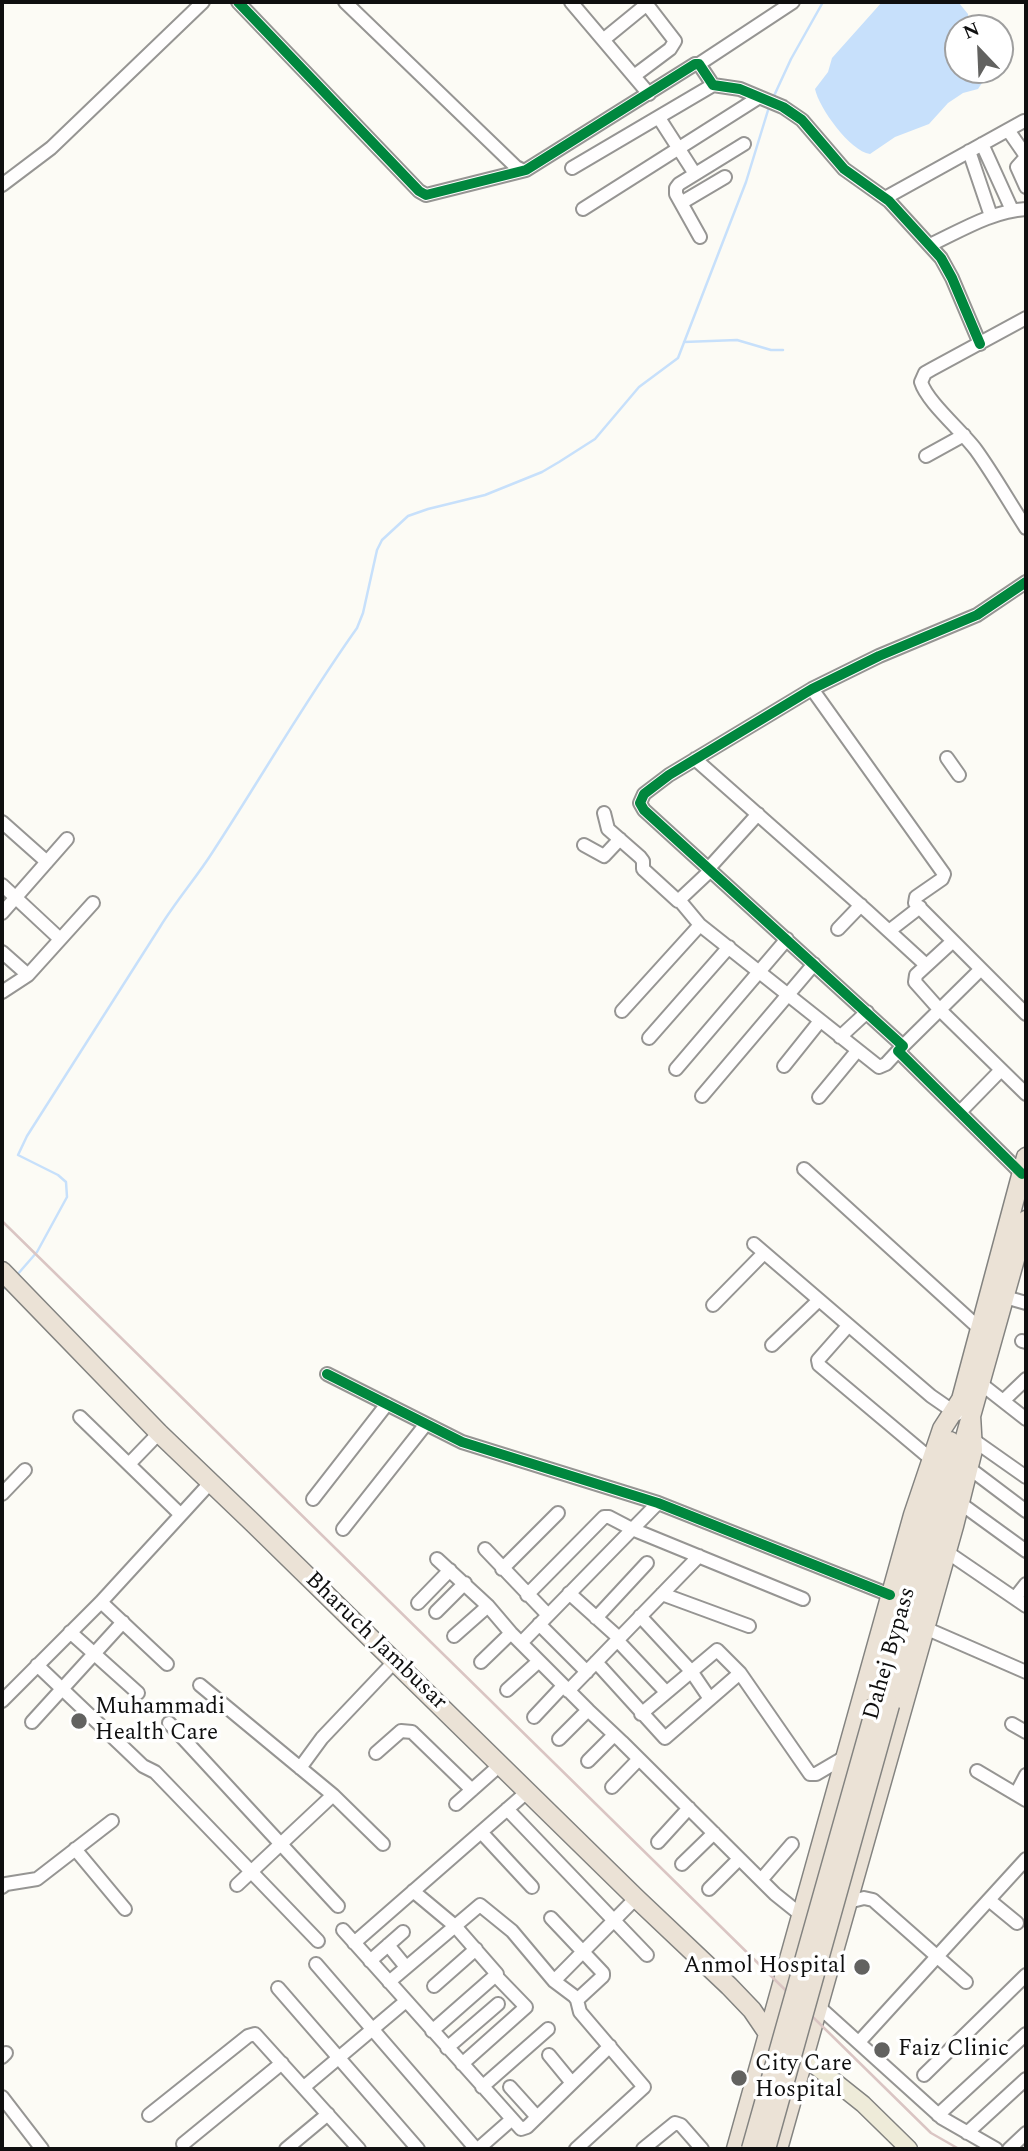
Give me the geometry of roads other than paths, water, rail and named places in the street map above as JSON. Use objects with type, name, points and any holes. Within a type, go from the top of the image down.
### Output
[{"type":"highway","name":"Dahej Bypass","points":[[766,2149],[883,1703],[966,1401],[980,1329],[1024,1165]]},
{"type":"highway","name":"Dahej Bypass","points":[[966,1401],[1005,1297],[1026,1220]]},
{"type":"highway","name":"Bharuch Jambusar","points":[[2,1271],[159,1433],[771,2027],[803,2063]]},
{"type":"highway","points":[[778,2149],[969,1468],[973,1450],[966,1401]]},
{"type":"highway","points":[[736,2149],[913,1515],[943,1429],[966,1401]]},
{"type":"highway","name":"Dahej Bypass","points":[[751,2149],[883,1703]]},
{"type":"main road","name":"Bharuch Jambusar","points":[[803,2063],[845,2098],[894,2149]]},
{"type":"main road","name":"Bharuch Jambusar","points":[[803,2063],[863,2104],[909,2149]]},
{"type":"street","points":[[2,185],[51,148],[203,2]]},
{"type":"street","points":[[238,2],[423,194],[431,195],[533,166],[699,64],[793,2]]},
{"type":"street","points":[[345,2],[516,167],[523,170]]},
{"type":"street","points":[[571,2],[649,94]]},
{"type":"street","points":[[603,40],[646,3],[670,32],[675,45],[634,76]]},
{"type":"street","points":[[699,64],[713,85]]},
{"type":"street","points":[[572,168],[713,85],[740,89],[783,107],[808,125],[844,169],[885,198],[930,245],[946,266],[980,344]]},
{"type":"street","points":[[583,209],[760,98]]},
{"type":"street","points":[[659,118],[695,174]]},
{"type":"street","points":[[885,198],[1024,121]]},
{"type":"street","points":[[1007,130],[1026,157],[1017,167],[1026,187]]},
{"type":"street","points":[[700,237],[681,203],[676,188],[744,144]]},
{"type":"street","points":[[982,144],[1012,210]]},
{"type":"street","points":[[969,151],[991,216]]},
{"type":"street","points":[[681,203],[725,177]]},
{"type":"street","points":[[930,245],[991,216],[1026,209]]},
{"type":"street","points":[[1026,318],[925,373],[921,382],[930,398],[976,449],[1026,528]]},
{"type":"street","points":[[926,456],[964,435]]},
{"type":"street","points":[[1024,1165],[960,1111],[867,1013],[644,810],[640,803],[644,794],[695,759],[811,690],[869,661],[977,615],[1026,582]]},
{"type":"street","points":[[811,690],[944,874],[942,879],[915,899],[915,903],[1026,1014]]},
{"type":"street","points":[[947,758],[959,775]]},
{"type":"street","points":[[695,759],[926,965]]},
{"type":"street","points":[[604,813],[608,829],[642,859],[642,869],[680,901],[700,925],[879,1068],[981,970]]},
{"type":"street","points":[[680,901],[758,814]]},
{"type":"street","points":[[2,822],[47,862]]},
{"type":"street","points":[[2,913],[67,839]]},
{"type":"street","points":[[584,845],[604,856],[620,839]]},
{"type":"street","points":[[2,885],[60,939]]},
{"type":"street","points":[[2,992],[28,975],[93,903]]},
{"type":"street","points":[[838,929],[861,905]]},
{"type":"street","points":[[889,931],[919,907]]},
{"type":"street","points":[[622,1011],[700,925]]},
{"type":"street","points":[[676,1069],[787,939]]},
{"type":"street","points":[[953,941],[916,975],[915,982],[1026,1094]]},
{"type":"street","points":[[649,1038],[729,947]]},
{"type":"street","points":[[2,952],[28,975]]},
{"type":"street","points":[[702,1096],[814,964]]},
{"type":"street","points":[[840,1038],[867,1013]]},
{"type":"street","points":[[784,1066],[820,1021]]},
{"type":"street","points":[[819,1097],[857,1051]]},
{"type":"street","points":[[960,1111],[1001,1070]]},
{"type":"street","points":[[804,1169],[980,1329]]},
{"type":"street","points":[[754,1244],[931,1396],[966,1401],[1003,1401],[1026,1419]]},
{"type":"street","points":[[713,1305],[764,1253]]},
{"type":"street","points":[[1005,1297],[1026,1303]]},
{"type":"street","points":[[772,1345],[819,1300]]},
{"type":"street","points":[[848,1326],[818,1360],[819,1365],[932,1460]]},
{"type":"street","points":[[327,1374],[462,1442],[658,1503],[890,1595]]},
{"type":"street","points":[[1003,1401],[1026,1380]]},
{"type":"street","points":[[313,1499],[387,1405]]},
{"type":"street","points":[[80,1417],[180,1514]]},
{"type":"street","points":[[343,1528],[426,1424]]},
{"type":"street","points":[[129,1464],[159,1433]]},
{"type":"street","points":[[972,1439],[1026,1477]]},
{"type":"street","points":[[969,1468],[1026,1511]]},
{"type":"street","points":[[2,1494],[25,1470]]},
{"type":"street","points":[[2,1701],[101,1602],[211,1482]]},
{"type":"street","points":[[522,1643],[658,1503]]},
{"type":"street","points":[[960,1503],[1026,1550]]},
{"type":"street","points":[[502,1569],[558,1513]]},
{"type":"street","points":[[527,1595],[604,1517],[613,1518],[632,1529],[803,1599]]},
{"type":"street","points":[[485,1549],[527,1595],[543,1620],[665,1738],[738,1679]]},
{"type":"street","points":[[947,1552],[1026,1606]]},
{"type":"street","points":[[534,1717],[591,1667],[699,1556]]},
{"type":"street","points":[[437,1559],[488,1606],[587,1710],[761,1880],[800,1914]]},
{"type":"street","points":[[596,1618],[647,1563]]},
{"type":"street","points":[[418,1603],[450,1570]]},
{"type":"street","points":[[436,1612],[465,1583]]},
{"type":"street","points":[[1015,1598],[1026,1584]]},
{"type":"street","points":[[569,1593],[618,1639],[666,1692]]},
{"type":"street","points":[[662,1594],[749,1626]]},
{"type":"street","points":[[101,1602],[167,1664]]},
{"type":"street","points":[[454,1636],[488,1606]]},
{"type":"street","points":[[640,1616],[691,1671],[708,1696]]},
{"type":"street","points":[[32,1722],[123,1622]]},
{"type":"street","points":[[925,1628],[1026,1672]]},
{"type":"street","points":[[70,1632],[138,1693]]},
{"type":"street","points":[[481,1662],[511,1633]]},
{"type":"street","points":[[641,1714],[717,1650],[810,1774],[816,1774],[845,1757]]},
{"type":"street","points":[[300,1768],[322,1738],[395,1661]]},
{"type":"street","points":[[507,1690],[539,1661]]},
{"type":"street","points":[[37,1665],[144,1766],[155,1772],[318,1941]]},
{"type":"street","points":[[200,1685],[333,1795],[383,1844]]},
{"type":"street","points":[[559,1739],[587,1710]]},
{"type":"street","points":[[169,1723],[338,1906]]},
{"type":"street","points":[[1012,1724],[1026,1732]]},
{"type":"street","points":[[376,1754],[401,1731],[412,1732],[472,1790]]},
{"type":"street","points":[[588,1761],[614,1735]]},
{"type":"street","points":[[612,1787],[639,1759]]},
{"type":"street","points":[[456,1804],[500,1765]]},
{"type":"street","points":[[977,1770],[1021,1797],[1026,1775]]},
{"type":"street","points":[[354,1943],[528,1791]]},
{"type":"street","points":[[237,1885],[333,1795]]},
{"type":"street","points":[[658,1842],[689,1808]]},
{"type":"street","points":[[507,1809],[647,1955]]},
{"type":"street","points":[[3,1884],[37,1879],[112,1821]]},
{"type":"street","points":[[481,1832],[532,1888]]},
{"type":"street","points":[[682,1864],[714,1833]]},
{"type":"street","points":[[761,1880],[792,1844]]},
{"type":"street","points":[[75,1850],[125,1909]]},
{"type":"street","points":[[709,1889],[739,1858]]},
{"type":"street","points":[[859,2042],[1026,1859]]},
{"type":"street","points":[[413,1891],[455,1926],[496,1971],[496,1976],[526,2007],[462,2064]]},
{"type":"street","points":[[554,1980],[636,1898]]},
{"type":"street","points":[[848,1902],[864,1898],[873,1900],[966,1982]]},
{"type":"street","points":[[989,1900],[1017,1923]]},
{"type":"street","points":[[389,1982],[480,1905],[512,1931],[554,1980],[577,2000],[580,2012],[644,2087],[584,2146]]},
{"type":"street","points":[[551,1918],[603,1973],[577,2000]]},
{"type":"street","points":[[343,1930],[521,2129],[537,2118],[610,2046]]},
{"type":"street","points":[[370,1961],[403,1932]]},
{"type":"street","points":[[387,1945],[406,1967]]},
{"type":"street","points":[[434,1986],[476,1949]]},
{"type":"street","points":[[316,1964],[477,2149],[511,2120]]},
{"type":"street","points":[[924,2075],[1026,1975]]},
{"type":"street","points":[[432,2031],[496,1976]]},
{"type":"street","points":[[278,1988],[418,2149]]},
{"type":"street","points":[[304,2087],[406,2001]]},
{"type":"street","points":[[447,2048],[498,2004]]},
{"type":"street","points":[[818,2006],[938,2115],[996,2149]]},
{"type":"street","points":[[482,2087],[548,2029]]},
{"type":"street","points":[[149,2115],[251,2034],[258,2036],[358,2149]]},
{"type":"street","points":[[938,2115],[1026,2034]]},
{"type":"street","points":[[549,2055],[572,2083]]},
{"type":"street","points":[[183,2144],[282,2063]]},
{"type":"street","points":[[967,2133],[1026,2079]]},
{"type":"street","points":[[510,2087],[537,2118]]},
{"type":"street","points":[[4,2105],[42,2149]]},
{"type":"street","points":[[286,2149],[328,2114]]},
{"type":"street","points":[[643,2149],[675,2123],[681,2125],[702,2149]]},
{"type":"street","points":[[1009,2149],[1026,2133]]},
{"type":"water","points":[[882,2],[959,3],[968,14],[944,14],[944,84],[981,84],[978,89],[963,93],[948,103],[929,124],[895,137],[870,154],[854,145],[836,128],[818,97],[815,89],[828,72],[832,58]]},
{"type":"waterway","points":[[773,98],[823,2]]},
{"type":"waterway","points":[[17,1275],[37,1252],[67,1197],[66,1182],[58,1175],[18,1155],[27,1136],[166,917],[212,853],[301,711],[357,628],[382,540],[408,516],[485,495],[542,472],[559,462],[595,439],[639,387],[678,358],[746,182],[769,107]]},
{"type":"waterway","points":[[684,342],[737,340],[771,350],[783,350]]},
{"type":"waterway","points":[[2,1290],[8,1285]]},
{"type":"railway","points":[[2,1221],[931,2133],[959,2149]]},
{"type":"place","name":"Muhammadi Health Care","points":[[79,1721]]},
{"type":"place","name":"Anmol Hospital","points":[[862,1967]]},
{"type":"place","name":"Faiz Clinic","points":[[882,2050]]},
{"type":"place","name":"City Care Hospital","points":[[739,2078]]}]
